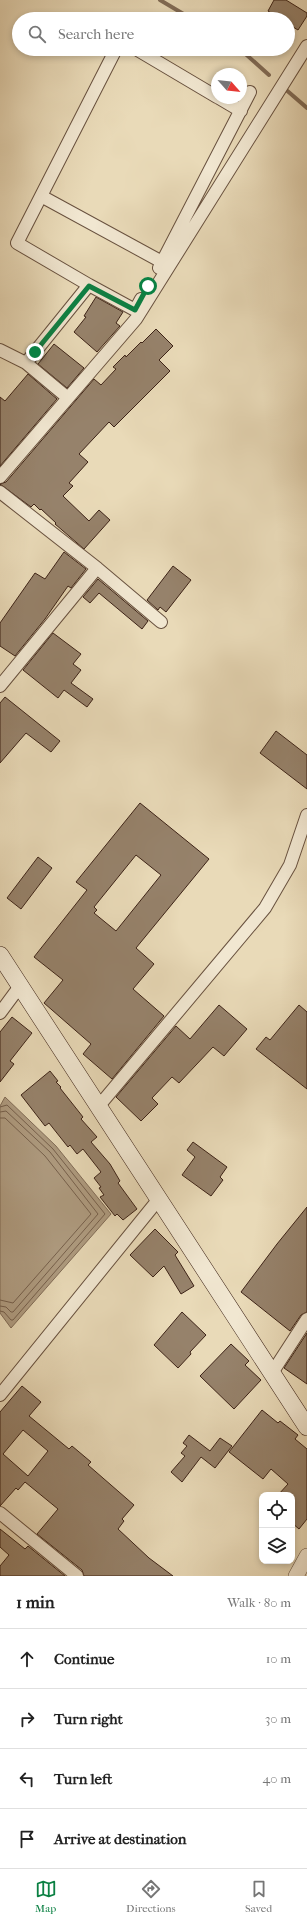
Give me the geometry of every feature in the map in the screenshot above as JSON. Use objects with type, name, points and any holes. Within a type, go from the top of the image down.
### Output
[{"type":"main road","points":[[0,955],[307,1427]]},
{"type":"street","points":[[0,477],[136,320],[307,46]]},
{"type":"street","points":[[112,56],[17,243],[89,286],[135,310],[162,262],[250,92]]},
{"type":"street","points":[[148,56],[211,93]]},
{"type":"street","points":[[230,104],[241,110]]},
{"type":"street","points":[[41,196],[162,262]]},
{"type":"street","points":[[26,363],[89,286]]},
{"type":"street","points":[[0,350],[26,363],[68,398]]},
{"type":"street","points":[[0,492],[97,568],[161,622]]},
{"type":"street","points":[[0,686],[97,568]]},
{"type":"street","points":[[98,1107],[266,908],[290,865],[307,816]]},
{"type":"street","points":[[0,1013],[20,986]]},
{"type":"street","points":[[0,1395],[158,1200]]},
{"type":"street","points":[[272,1373],[307,1319]]},
{"type":"street","points":[[0,1513],[77,1576]]},
{"type":"street","points":[[296,1576],[307,1556]]},
{"type":"water","points":[[5,1097],[56,1146],[111,1214],[11,1328],[0,1313],[0,1106]]},
{"type":"building","points":[[274,0],[286,0],[307,13],[307,16],[298,30],[295,28],[295,12],[268,11]]},
{"type":"building","points":[[96,297],[123,312],[116,323],[120,326],[97,352],[74,332],[86,317],[84,316]]},
{"type":"building","points":[[156,329],[173,346],[159,360],[170,371],[114,427],[109,422],[79,454],[88,462],[69,483],[73,486],[63,496],[89,521],[99,510],[110,520],[84,549],[55,524],[56,523],[41,509],[40,510],[34,504],[31,507],[0,484],[6,482],[94,379],[101,385],[116,369],[113,367],[125,355],[126,357],[141,342],[142,343]]},
{"type":"building","points":[[54,344],[84,368],[67,388],[38,364]]},
{"type":"building","points":[[28,374],[57,399],[0,466],[0,397],[5,401]]},
{"type":"building","points":[[64,552],[86,569],[71,588],[68,586],[45,619],[15,656],[0,646],[0,623],[35,573],[45,579]]},
{"type":"building","points":[[173,566],[191,580],[166,612],[160,607],[158,610],[147,600]]},
{"type":"building","points":[[98,579],[148,621],[142,629],[99,593],[90,603],[83,597]]},
{"type":"building","points":[[53,633],[81,654],[73,664],[81,670],[71,683],[93,699],[87,707],[64,690],[58,698],[23,670]]},
{"type":"building","points":[[5,697],[60,741],[51,752],[26,733],[0,763],[0,703]]},
{"type":"building","points":[[276,731],[307,755],[307,789],[260,753]]},
{"type":"building","points":[[140,803],[209,859],[136,948],[154,964],[133,989],[164,1016],[112,1079],[83,1054],[91,1044],[44,1003],[63,980],[34,957],[87,890],[76,882]],"holes":[[[136,855],[161,875],[116,931],[94,913],[97,910],[94,907]]]},
{"type":"building","points":[[38,857],[52,868],[21,909],[7,898]]},
{"type":"building","points":[[219,1005],[247,1029],[224,1056],[213,1047],[179,1083],[172,1077],[152,1098],[158,1104],[141,1121],[116,1097],[176,1026],[190,1039]]},
{"type":"building","points":[[299,1005],[307,1012],[307,1089],[256,1049],[266,1037],[270,1040]]},
{"type":"building","points":[[12,1017],[32,1033],[10,1061],[14,1064],[0,1082],[0,1032]]},
{"type":"building","points":[[50,1071],[58,1081],[56,1082],[61,1087],[60,1088],[83,1117],[81,1119],[97,1137],[91,1142],[110,1164],[120,1181],[118,1183],[137,1209],[123,1220],[117,1214],[115,1216],[100,1197],[104,1195],[99,1188],[101,1187],[94,1178],[101,1172],[83,1149],[77,1154],[70,1145],[68,1147],[49,1123],[45,1126],[21,1095]]},
{"type":"building","points":[[193,1142],[227,1167],[220,1177],[223,1180],[211,1196],[182,1175],[195,1157],[187,1150]]},
{"type":"building","points":[[307,1207],[307,1312],[301,1315],[290,1331],[241,1292]]},
{"type":"building","points":[[155,1229],[178,1252],[175,1255],[194,1286],[181,1294],[164,1266],[153,1277],[130,1255]]},
{"type":"building","points":[[182,1312],[206,1335],[190,1352],[191,1354],[178,1368],[154,1345]]},
{"type":"building","points":[[307,1333],[307,1384],[284,1368]]},
{"type":"building","points":[[231,1344],[249,1361],[245,1365],[261,1380],[234,1409],[200,1376]]},
{"type":"building","points":[[22,1386],[41,1402],[29,1416],[69,1449],[72,1446],[91,1462],[88,1465],[134,1505],[122,1519],[124,1521],[118,1529],[149,1558],[173,1576],[84,1576],[82,1570],[37,1534],[58,1509],[25,1482],[18,1490],[16,1488],[0,1506],[0,1412]],"holes":[[[23,1430],[48,1451],[28,1476],[3,1454]]]},
{"type":"building","points":[[262,1410],[278,1423],[280,1421],[298,1435],[295,1439],[307,1449],[307,1519],[299,1529],[295,1526],[295,1492],[281,1492],[288,1484],[271,1469],[263,1479],[229,1452]]},
{"type":"building","points":[[189,1435],[210,1451],[220,1438],[232,1446],[215,1468],[201,1457],[182,1482],[171,1472],[185,1456],[181,1453],[187,1446],[183,1443]]},
{"type":"building","points":[[0,1529],[25,1549],[28,1546],[65,1576],[0,1576],[0,1566],[9,1555],[0,1547]]},
{"type":"waterway","points":[[160,0],[180,12]]},
{"type":"waterway","points":[[248,56],[269,75]]},
{"type":"waterway","points":[[284,88],[307,108]]},
{"type":"route","points":[[35,352],[89,286],[135,310],[148,286]]}]
